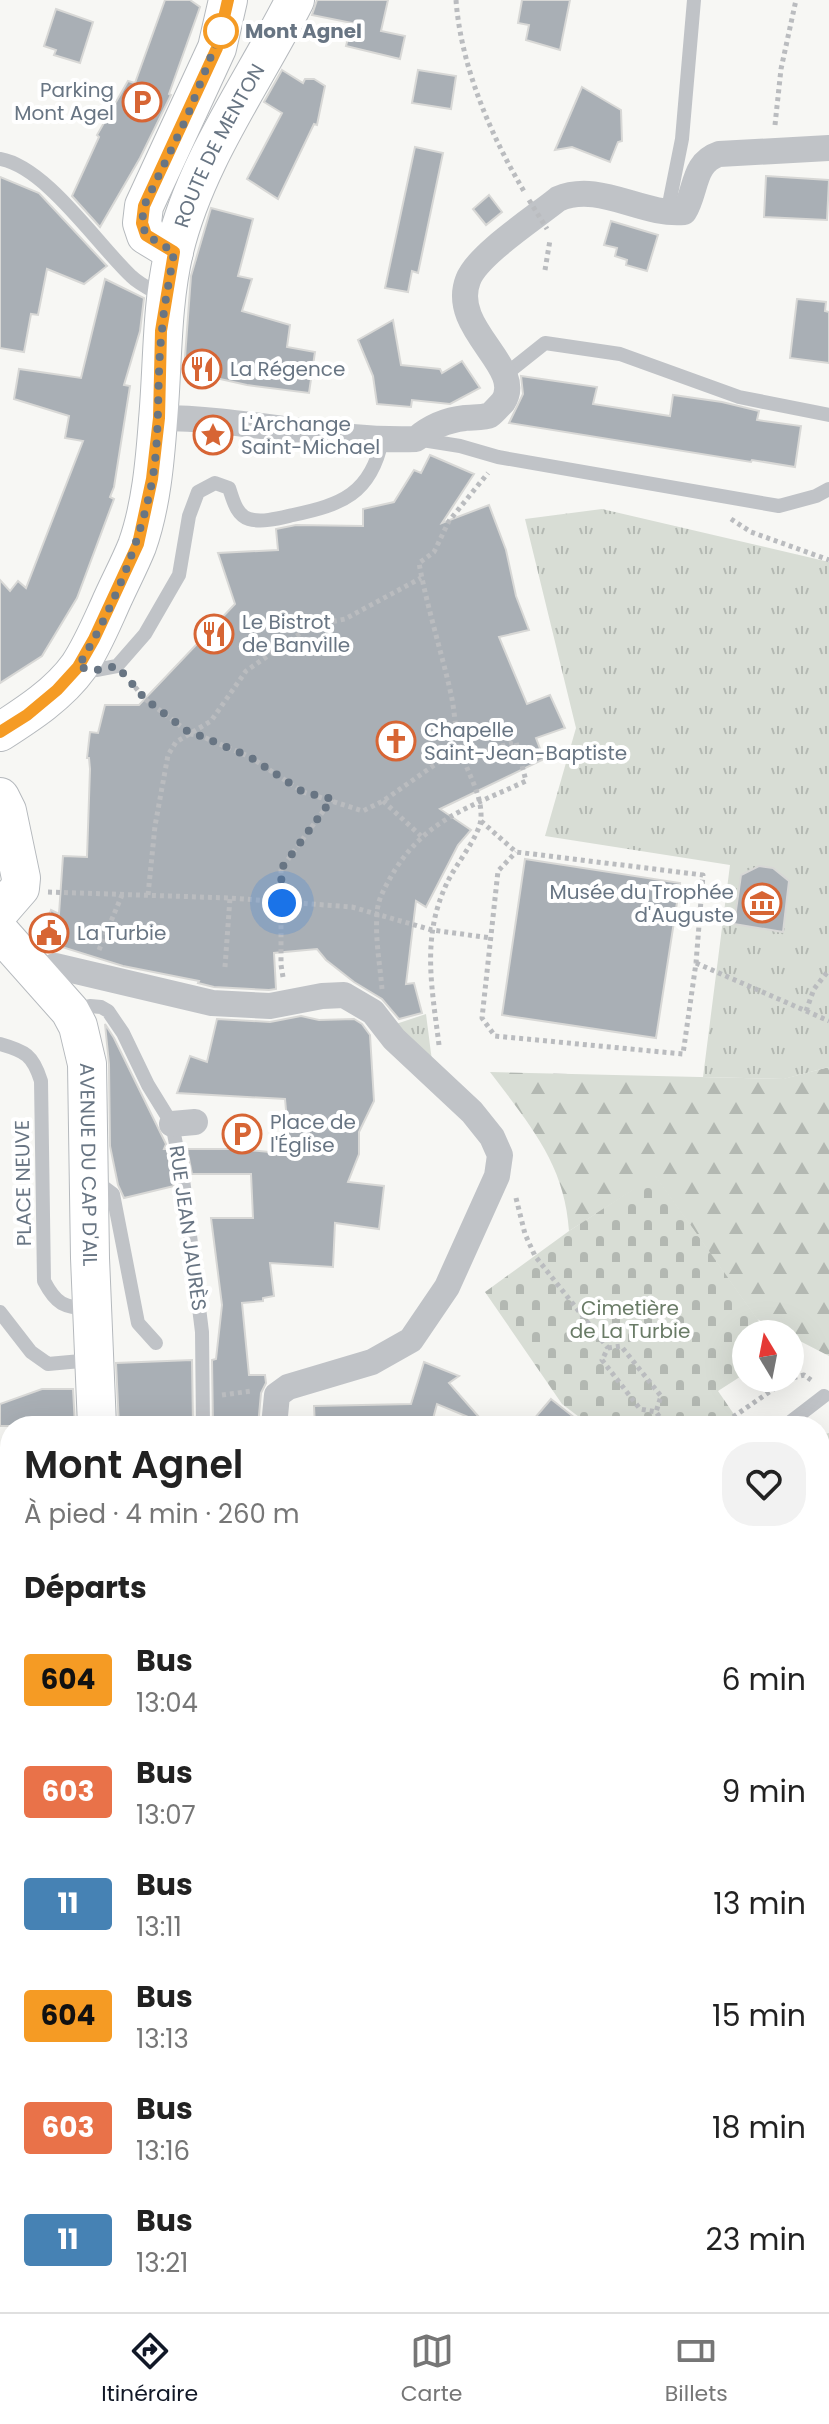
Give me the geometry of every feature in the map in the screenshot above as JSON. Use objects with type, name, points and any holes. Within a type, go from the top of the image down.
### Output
[{"type":"street","points":[[174,252],[146,235],[142,223],[144,206],[181,116],[217,48],[228,0]]},
{"type":"street","name":"ROUTE DE MENTON","points":[[0,732],[57,690],[78,667],[138,544],[152,479],[159,418],[161,331],[174,252],[199,178],[295,0]]},
{"type":"street","points":[[159,418],[238,421],[382,440],[416,439],[428,429],[458,418],[489,415],[503,401],[508,388],[506,374],[473,328],[465,300],[468,280],[484,257],[558,199],[572,193],[589,193],[667,214],[684,212],[691,200],[699,168],[711,156],[829,148]]},
{"type":"street","points":[[0,797],[7,811],[8,879]]},
{"type":"street","name":"AVENUE DU CAP D'AIL","points":[[0,932],[70,1011],[78,1026],[87,1064],[97,1416]]},
{"type":"street","points":[[38,973],[55,966],[90,972],[212,1003],[279,1005],[344,995],[373,1012],[394,1039],[472,1112],[492,1137],[500,1155],[497,1176],[447,1287],[411,1340],[372,1362],[288,1387],[277,1395],[275,1416]]},
{"type":"lane","points":[[667,214],[682,139],[694,0]]},
{"type":"lane","points":[[0,159],[25,168],[60,199],[134,279],[166,298]]},
{"type":"lane","points":[[506,374],[545,343],[620,354],[739,397],[829,415]]},
{"type":"lane","points":[[416,439],[460,446],[498,457],[779,506],[816,496],[829,489]]},
{"type":"lane","points":[[78,667],[96,670],[117,666],[145,634],[179,575],[189,516],[198,492],[215,483],[229,488],[237,510],[248,519],[274,519],[330,507],[349,496],[369,477],[382,440]]},
{"type":"lane","name":"RUE JEAN JAURÈS","points":[[70,1011],[90,1006],[108,1011],[123,1033],[148,1085],[184,1123],[189,1219],[202,1332],[203,1416]]},
{"type":"lane","name":"PLACE NEUVE","points":[[0,1044],[20,1049],[35,1063],[41,1081],[44,1281],[53,1299],[72,1308],[94,1308]]},
{"type":"lane","points":[[88,1176],[106,1186],[113,1194],[138,1323],[156,1343]]},
{"type":"lane","points":[[0,1312],[31,1352],[48,1364],[96,1360]]},
{"type":"lane","points":[[798,1416],[824,1396]]},
{"type":"path","points":[[456,0],[471,71],[498,148],[550,238],[545,270]]},
{"type":"path","points":[[773,150],[781,69],[796,0]]},
{"type":"path","points":[[434,1077],[440,1058],[429,954],[432,930],[446,884],[481,821],[470,770],[460,747],[451,693],[419,563],[434,552],[449,521],[478,486]]},
{"type":"path","points":[[711,495],[726,516],[751,532],[829,560]]},
{"type":"path","points":[[148,895],[155,826],[168,755],[176,742],[211,721],[246,671],[311,626],[345,619],[421,578]]},
{"type":"path","points":[[117,666],[145,699],[191,734],[250,757],[303,792],[363,811],[383,801],[460,747]]},
{"type":"path","points":[[373,1012],[382,991],[377,913],[381,895],[397,866],[421,836],[448,817],[526,781],[516,742],[463,757]]},
{"type":"path","points":[[279,1005],[281,869],[332,799]]},
{"type":"path","points":[[383,801],[421,836]]},
{"type":"path","points":[[481,821],[516,852],[703,875],[696,963],[683,1054],[495,1036],[482,1018],[498,871],[516,852]]},
{"type":"path","points":[[8,879],[51,893],[230,898],[352,907],[432,930],[491,938]]},
{"type":"path","points":[[90,972],[122,895]]},
{"type":"path","points":[[225,967],[230,898]]},
{"type":"path","points":[[696,963],[829,1021]]},
{"type":"path","points":[[806,1011],[814,989],[829,970]]},
{"type":"path","points":[[497,1176],[515,1198],[535,1256],[608,1348]]},
{"type":"path","points":[[608,1348],[621,1346],[661,1396],[656,1412]]},
{"type":"path","points":[[608,1348],[602,1360],[640,1409],[656,1412],[659,1416]]},
{"type":"path","points":[[734,1416],[788,1379],[804,1375],[824,1396]]},
{"type":"path","points":[[203,1398],[256,1391],[277,1395]]},
{"type":"green space","points":[[602,509],[829,562],[829,1067],[784,1079],[703,1077],[730,865],[545,836],[576,728],[525,519]]},
{"type":"green space","points":[[426,1014],[432,1061],[396,1024]]},
{"type":"green space","points":[[829,1067],[829,1356],[804,1343],[804,1320],[757,1319],[655,1176],[569,1231],[566,1207],[553,1165],[531,1127],[490,1072],[783,1079]]},
{"type":"green space","name":"Cimetière de La Turbie","points":[[655,1175],[758,1320],[732,1320],[732,1382],[718,1391],[735,1416],[578,1416],[562,1404],[485,1292],[569,1231]]},
{"type":"building","points":[[165,0],[190,0],[200,7],[171,95],[140,158],[100,227],[72,196],[99,137],[97,135],[128,81],[135,83]]},
{"type":"building","points":[[317,0],[388,0],[381,31],[405,36],[400,59],[346,46],[352,23],[312,15]]},
{"type":"building","points":[[522,0],[570,0],[560,50],[526,40],[529,25],[518,23]]},
{"type":"building","points":[[56,9],[93,22],[80,63],[54,55],[56,50],[44,46]]},
{"type":"building","points":[[282,70],[303,83],[305,79],[314,79],[325,86],[317,125],[314,124],[278,199],[247,179],[282,113],[264,102]]},
{"type":"building","points":[[418,70],[456,76],[451,109],[412,103]]},
{"type":"building","points":[[582,87],[621,110],[622,141],[618,142],[610,162],[572,147],[555,150]]},
{"type":"building","points":[[415,147],[443,153],[418,273],[412,271],[408,292],[385,288]]},
{"type":"building","points":[[766,176],[829,180],[827,220],[764,217]]},
{"type":"building","points":[[0,177],[39,193],[107,266],[84,284],[47,269],[38,315],[31,314],[24,352],[0,348]]},
{"type":"building","points":[[489,195],[502,212],[486,225],[473,209]]},
{"type":"building","points":[[211,208],[253,219],[238,276],[252,279],[242,311],[290,325],[287,347],[315,352],[309,393],[247,385],[184,371],[191,276]]},
{"type":"building","points":[[611,221],[658,235],[647,271],[626,265],[627,260],[615,256],[617,248],[604,245]]},
{"type":"building","points":[[105,279],[144,298],[140,331],[124,385],[130,386],[110,497],[114,499],[77,598],[42,656],[0,683],[0,580],[10,591],[18,581],[26,588],[83,441],[65,438],[69,416],[14,399],[19,369],[81,378]]},
{"type":"building","points":[[797,299],[826,302],[825,311],[829,312],[829,363],[790,358]]},
{"type":"building","points":[[393,320],[401,365],[440,369],[442,373],[462,361],[480,388],[450,404],[412,400],[411,407],[377,404],[373,376],[358,340]]},
{"type":"building","points":[[521,376],[597,387],[593,404],[670,416],[673,395],[759,411],[757,420],[801,426],[795,467],[509,423],[523,394]]},
{"type":"building","points":[[430,455],[474,474],[442,523],[489,505],[506,550],[516,596],[529,630],[499,637],[527,704],[550,695],[565,728],[536,738],[544,759],[440,809],[471,830],[458,845],[426,907],[416,901],[406,984],[414,983],[422,1013],[399,1019],[382,999],[354,982],[317,949],[274,953],[276,989],[269,990],[214,987],[199,981],[123,966],[41,938],[51,910],[59,914],[63,856],[87,857],[90,732],[98,733],[105,705],[139,705],[235,604],[218,553],[278,550],[276,529],[296,525],[363,526],[363,509],[394,502],[414,470],[421,473]]},
{"type":"building","points":[[525,859],[680,883],[656,1038],[502,1015]]},
{"type":"building","name":"Musée du Trophée d'Auguste","points":[[759,866],[773,868],[789,881],[783,932],[734,924],[741,875]]},
{"type":"building","points":[[301,1016],[319,1020],[354,1019],[370,1035],[374,1101],[359,1132],[359,1154],[348,1182],[384,1186],[379,1229],[335,1223],[333,1267],[270,1263],[274,1296],[263,1298],[263,1301],[242,1303],[249,1375],[265,1375],[259,1416],[213,1416],[212,1360],[216,1359],[222,1305],[211,1218],[253,1218],[251,1174],[192,1174],[187,1149],[237,1149],[290,1154],[285,1099],[177,1093],[190,1056],[207,1062],[217,1019],[270,1022]]},
{"type":"building","points":[[105,1024],[166,1144],[164,1149],[167,1149],[174,1186],[124,1198],[118,1185],[110,1146]]},
{"type":"building","points":[[192,1360],[193,1416],[119,1416],[116,1363]]},
{"type":"building","points":[[424,1362],[459,1376],[449,1383],[478,1416],[466,1416],[437,1404],[434,1416],[314,1416],[314,1406],[411,1404]]},
{"type":"building","points":[[42,1389],[73,1389],[74,1416],[0,1416],[0,1404]]},
{"type":"building","points":[[551,1399],[572,1416],[537,1416]]},
{"type":"bus line","name":"604","points":[[0,732],[27,715],[78,667],[138,544],[152,479],[159,418],[161,331],[174,252],[146,235],[142,223],[144,206],[217,48],[228,0]]},
{"type":"place","name":"Mont Agnel","points":[[221,31]]},
{"type":"place","name":"Parking Mont Agel","points":[[142,102]]},
{"type":"place","name":"La Régence","points":[[202,369]]},
{"type":"place","name":"L'Archange Saint-Michael","points":[[213,435]]},
{"type":"place","name":"Le Bistrot de Banville","points":[[214,634]]},
{"type":"place","name":"Chapelle Saint-Jean-Baptiste","points":[[396,741]]},
{"type":"place","name":"Musée du Trophée d'Auguste","points":[[762,903]]},
{"type":"place","name":"La Turbie","points":[[49,933]]},
{"type":"place","name":"Place de l'Église","points":[[242,1134]]},
{"type":"route","points":[[221,31],[187,117],[144,206],[142,223],[146,235],[174,252],[161,331],[159,418],[152,479],[138,544],[78,667],[96,670],[117,666],[145,699],[191,734],[250,757],[303,792],[332,799],[281,869],[282,903]]}]
